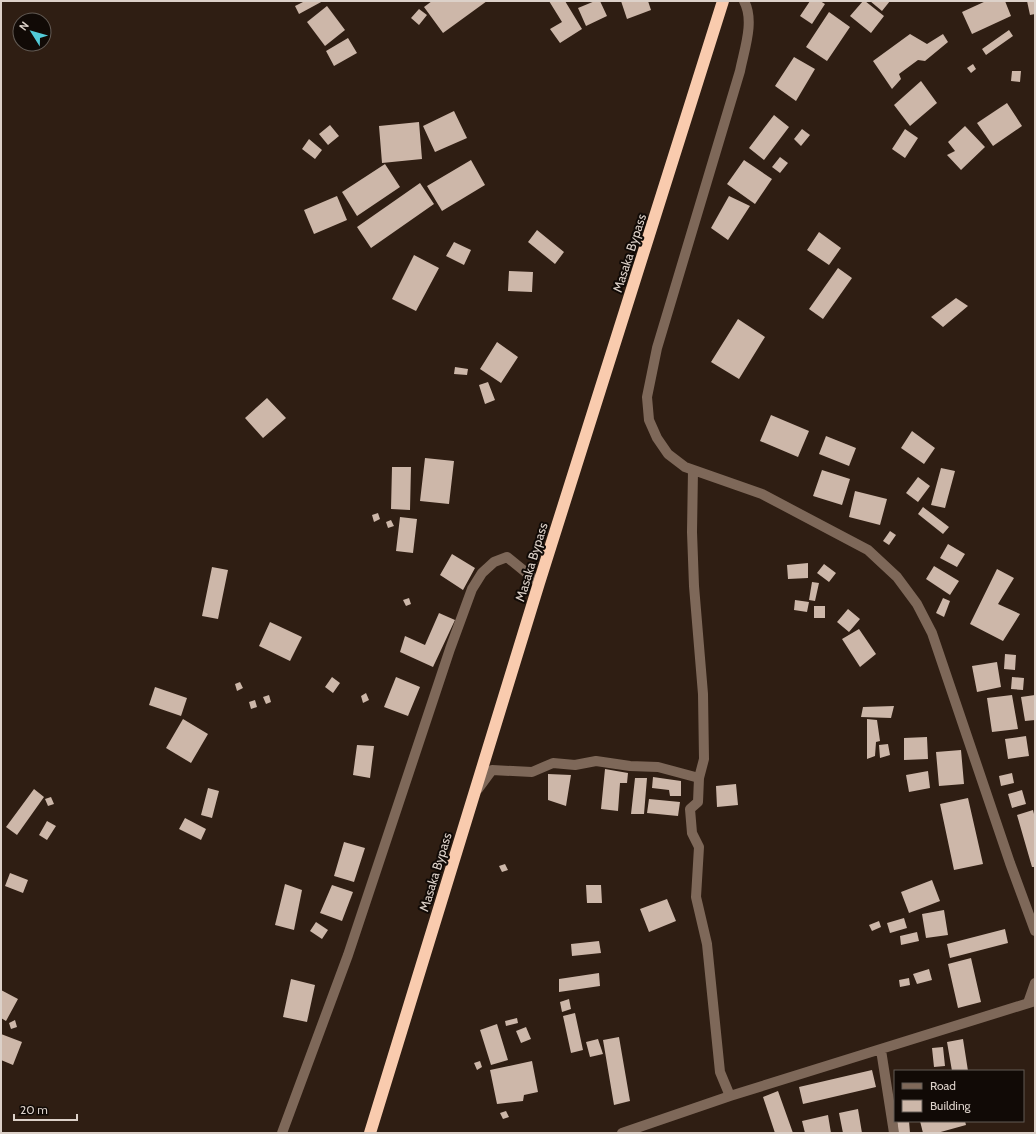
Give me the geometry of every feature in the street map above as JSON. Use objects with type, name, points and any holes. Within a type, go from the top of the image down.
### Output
[{"type":"highway","name":"Masaka Bypass","points":[[370,1133],[539,583],[725,3]]},
{"type":"street","points":[[744,1],[749,11],[747,38],[740,71],[657,348],[647,397],[649,420],[656,438],[668,454],[685,467],[762,494],[868,550],[897,577],[917,604],[932,633],[1010,863],[1035,931]]},
{"type":"street","points":[[693,470],[691,491],[694,571],[704,694],[704,759],[699,778],[698,802],[690,809],[692,833],[699,847],[696,897],[707,944],[720,1072],[730,1096]]},
{"type":"street","points":[[282,1133],[348,955],[450,649],[472,589],[482,573],[494,562],[507,557],[539,583]]},
{"type":"street","points":[[474,794],[492,770],[532,772],[553,763],[575,765],[596,761],[658,768],[699,778]]},
{"type":"street","points":[[622,1133],[730,1096],[1031,1002],[1035,983]]},
{"type":"street","points":[[881,1050],[894,1133]]},
{"type":"building","points":[[305,1],[323,1],[299,14],[295,6]]},
{"type":"building","points":[[432,1],[487,1],[443,33],[424,7]]},
{"type":"building","points":[[549,1],[565,1],[582,29],[560,43],[550,29],[562,22]]},
{"type":"building","points":[[595,1],[600,1],[607,16],[586,26],[578,8]]},
{"type":"building","points":[[621,1],[648,1],[651,10],[627,19]]},
{"type":"building","points":[[810,1],[820,1],[825,4],[812,24],[800,16]]},
{"type":"building","points":[[863,1],[884,16],[871,33],[850,16]]},
{"type":"building","points":[[870,1],[890,1],[882,11]]},
{"type":"building","points":[[986,1],[1005,1],[1011,16],[972,34],[962,12]]},
{"type":"building","points":[[1027,1],[1035,1],[1035,14],[1030,15]]},
{"type":"building","points":[[327,6],[345,30],[325,46],[307,22]]},
{"type":"building","points":[[419,9],[427,15],[419,25],[411,18]]},
{"type":"building","points":[[829,12],[850,27],[827,61],[806,47]]},
{"type":"building","points":[[1009,30],[1013,36],[986,55],[982,49]]},
{"type":"building","points":[[910,34],[927,44],[943,34],[948,42],[925,61],[918,60],[899,74],[901,79],[892,89],[873,61]]},
{"type":"building","points":[[348,38],[357,53],[334,66],[326,51]]},
{"type":"building","points":[[794,57],[815,69],[796,101],[775,86]]},
{"type":"building","points":[[973,64],[976,69],[971,73],[967,68]]},
{"type":"building","points":[[1012,71],[1021,71],[1020,82],[1011,81]]},
{"type":"building","points":[[921,81],[937,103],[910,126],[894,105]]},
{"type":"building","points":[[1007,103],[1022,126],[993,146],[977,123]]},
{"type":"building","points":[[454,111],[467,138],[435,152],[423,126]]},
{"type":"building","points":[[774,115],[789,127],[764,160],[749,148]]},
{"type":"building","points":[[419,122],[422,159],[382,163],[379,126]]},
{"type":"building","points":[[330,125],[339,136],[328,145],[319,134]]},
{"type":"building","points":[[965,126],[985,147],[961,170],[947,155],[955,151],[948,142]]},
{"type":"building","points":[[802,129],[810,135],[801,146],[794,139]]},
{"type":"building","points":[[905,129],[918,138],[905,158],[892,149]]},
{"type":"building","points":[[309,139],[322,150],[315,159],[302,149]]},
{"type":"building","points":[[780,157],[788,163],[780,173],[772,167]]},
{"type":"building","points":[[471,160],[485,185],[442,211],[427,186]]},
{"type":"building","points":[[744,160],[772,179],[755,204],[727,184]]},
{"type":"building","points":[[385,164],[400,187],[357,216],[342,192]]},
{"type":"building","points":[[420,183],[434,204],[371,248],[357,227]]},
{"type":"building","points":[[337,196],[347,220],[314,234],[304,210]]},
{"type":"building","points":[[729,196],[750,206],[728,240],[711,228]]},
{"type":"building","points":[[537,230],[564,252],[555,264],[528,242]]},
{"type":"building","points":[[819,232],[841,248],[829,265],[807,250]]},
{"type":"building","points":[[454,242],[471,250],[464,265],[446,256]]},
{"type":"building","points":[[414,255],[439,268],[416,311],[392,299]]},
{"type":"building","points":[[838,268],[852,278],[823,319],[809,309]]},
{"type":"building","points":[[509,271],[533,272],[532,292],[508,291]]},
{"type":"building","points":[[956,298],[968,306],[943,327],[931,317]]},
{"type":"building","points":[[738,319],[765,337],[739,379],[711,362]]},
{"type":"building","points":[[497,342],[518,357],[501,383],[480,369]]},
{"type":"building","points":[[455,367],[468,369],[467,375],[454,374]]},
{"type":"building","points":[[488,382],[495,400],[485,404],[479,385]]},
{"type":"building","points":[[267,398],[286,418],[263,438],[245,418]]},
{"type":"building","points":[[771,415],[809,431],[798,457],[760,441]]},
{"type":"building","points":[[912,431],[935,448],[924,464],[901,448]]},
{"type":"building","points":[[826,436],[856,448],[849,466],[819,454]]},
{"type":"building","points":[[425,458],[454,461],[449,504],[420,501]]},
{"type":"building","points":[[392,467],[411,467],[410,510],[391,509]]},
{"type":"building","points":[[941,468],[955,471],[945,508],[931,505]]},
{"type":"building","points":[[822,470],[850,479],[842,505],[813,496]]},
{"type":"building","points":[[918,477],[930,486],[918,502],[906,493]]},
{"type":"building","points":[[855,491],[887,499],[880,525],[849,517]]},
{"type":"building","points":[[923,507],[949,527],[943,534],[918,514]]},
{"type":"building","points":[[378,513],[380,519],[374,522],[372,515]]},
{"type":"building","points":[[400,517],[417,519],[413,553],[396,551]]},
{"type":"building","points":[[391,520],[394,526],[388,528],[386,522]]},
{"type":"building","points":[[890,531],[896,535],[889,545],[883,541]]},
{"type":"building","points":[[948,544],[965,554],[957,567],[940,558]]},
{"type":"building","points":[[452,554],[475,568],[463,590],[440,575]]},
{"type":"building","points":[[808,563],[808,578],[788,579],[787,565]]},
{"type":"building","points":[[824,564],[836,573],[829,582],[817,573]]},
{"type":"building","points":[[934,566],[959,581],[950,595],[926,579]]},
{"type":"building","points":[[212,567],[228,570],[218,619],[202,616]]},
{"type":"building","points":[[997,569],[1014,578],[998,604],[1020,614],[1003,641],[970,624]]},
{"type":"building","points":[[812,582],[819,583],[815,601],[809,600]]},
{"type":"building","points":[[409,598],[411,604],[406,606],[403,600]]},
{"type":"building","points":[[943,598],[950,601],[944,617],[936,613]]},
{"type":"building","points":[[795,600],[809,602],[807,612],[794,610]]},
{"type":"building","points":[[814,606],[825,606],[825,618],[814,618]]},
{"type":"building","points":[[848,609],[860,619],[849,632],[837,622]]},
{"type":"building","points":[[439,613],[455,620],[433,667],[400,652],[405,636],[425,645]]},
{"type":"building","points":[[270,622],[302,637],[290,661],[259,646]]},
{"type":"building","points":[[859,629],[876,654],[860,667],[842,639]]},
{"type":"building","points":[[1005,654],[1016,655],[1015,670],[1004,669]]},
{"type":"building","points":[[997,662],[1001,687],[977,692],[972,666]]},
{"type":"building","points":[[332,677],[340,683],[333,693],[325,687]]},
{"type":"building","points":[[396,677],[420,687],[408,716],[384,707]]},
{"type":"building","points":[[1012,677],[1024,678],[1023,690],[1011,689]]},
{"type":"building","points":[[240,682],[243,688],[237,691],[235,684]]},
{"type":"building","points":[[155,687],[187,698],[181,716],[149,705]]},
{"type":"building","points":[[366,693],[369,700],[363,703],[361,696]]},
{"type":"building","points":[[269,695],[271,702],[266,704],[263,697]]},
{"type":"building","points":[[1012,695],[1018,729],[992,732],[987,698]]},
{"type":"building","points":[[1035,695],[1035,720],[1025,721],[1021,697]]},
{"type":"building","points":[[255,700],[257,707],[251,709],[249,702]]},
{"type":"building","points":[[894,706],[891,718],[861,717],[863,707]]},
{"type":"building","points":[[183,719],[208,734],[191,763],[166,748]]},
{"type":"building","points":[[867,719],[877,720],[880,741],[876,742],[875,756],[867,759]]},
{"type":"building","points":[[1026,736],[1029,756],[1008,759],[1005,739]]},
{"type":"building","points":[[927,737],[928,759],[904,760],[904,738]]},
{"type":"building","points":[[888,744],[890,755],[880,758],[879,745]]},
{"type":"building","points":[[357,745],[374,746],[370,778],[353,775]]},
{"type":"building","points":[[961,750],[964,784],[939,786],[936,752]]},
{"type":"building","points":[[605,769],[628,773],[627,783],[620,783],[618,811],[601,809]]},
{"type":"building","points":[[928,771],[930,788],[909,792],[906,775]]},
{"type":"building","points":[[1012,773],[1014,783],[1001,786],[999,776]]},
{"type":"building","points":[[548,774],[571,775],[566,806],[548,800]]},
{"type":"building","points":[[653,777],[681,781],[681,796],[670,796],[669,790],[652,788]]},
{"type":"building","points":[[635,778],[647,778],[644,814],[631,814]]},
{"type":"building","points":[[736,784],[738,805],[717,807],[716,786]]},
{"type":"building","points":[[208,788],[219,791],[212,818],[201,815]]},
{"type":"building","points":[[34,789],[44,797],[17,835],[6,827]]},
{"type":"building","points":[[1022,790],[1026,804],[1012,808],[1008,794]]},
{"type":"building","points":[[51,797],[54,804],[48,806],[45,799]]},
{"type":"building","points":[[968,798],[983,864],[954,870],[940,804]]},
{"type":"building","points":[[649,799],[680,802],[678,816],[647,813]]},
{"type":"building","points":[[1033,810],[1035,818],[1035,867],[1032,867],[1017,815]]},
{"type":"building","points":[[185,818],[206,829],[201,840],[179,829]]},
{"type":"building","points":[[47,821],[56,826],[47,840],[39,835]]},
{"type":"building","points":[[344,842],[365,848],[354,882],[334,876]]},
{"type":"building","points":[[505,864],[508,870],[502,872],[499,866]]},
{"type":"building","points":[[10,873],[28,880],[23,893],[5,886]]},
{"type":"building","points":[[932,880],[940,901],[909,913],[901,892]]},
{"type":"building","points":[[285,884],[302,890],[294,930],[275,925]]},
{"type":"building","points":[[332,885],[353,892],[342,921],[320,913]]},
{"type":"building","points":[[586,885],[601,885],[602,903],[587,903]]},
{"type":"building","points":[[667,899],[676,921],[649,932],[640,909]]},
{"type":"building","points":[[944,910],[948,935],[926,938],[922,914]]},
{"type":"building","points":[[904,918],[907,928],[890,933],[887,923]]},
{"type":"building","points":[[879,921],[881,927],[872,931],[869,925]]},
{"type":"building","points":[[316,922],[328,930],[322,939],[310,931]]},
{"type":"building","points":[[1005,929],[1008,943],[950,958],[947,944]]},
{"type":"building","points":[[917,932],[919,941],[901,945],[900,936]]},
{"type":"building","points":[[599,941],[601,953],[572,956],[571,944]]},
{"type":"building","points":[[971,958],[981,1002],[958,1008],[948,964]]},
{"type":"building","points":[[929,969],[932,980],[917,984],[913,974]]},
{"type":"building","points":[[599,973],[600,986],[559,992],[559,979]]},
{"type":"building","points":[[909,978],[910,985],[900,987],[899,980]]},
{"type":"building","points":[[291,979],[315,985],[307,1022],[283,1017]]},
{"type":"building","points":[[1,990],[18,999],[6,1021],[1,1018]]},
{"type":"building","points":[[569,999],[571,1009],[562,1012],[560,1002]]},
{"type":"building","points":[[575,1013],[583,1050],[571,1053],[563,1016]]},
{"type":"building","points":[[517,1018],[518,1023],[506,1026],[505,1021]]},
{"type":"building","points":[[15,1020],[17,1027],[11,1029],[9,1023]]},
{"type":"building","points":[[497,1024],[508,1060],[491,1065],[480,1030]]},
{"type":"building","points":[[526,1027],[531,1039],[521,1043],[516,1031]]},
{"type":"building","points":[[1,1034],[22,1042],[13,1065],[1,1060]]},
{"type":"building","points":[[619,1037],[630,1101],[614,1105],[603,1040]]},
{"type":"building","points":[[598,1039],[603,1054],[590,1057],[586,1042]]},
{"type":"building","points":[[963,1039],[968,1070],[952,1070],[947,1042]]},
{"type":"building","points":[[943,1047],[945,1066],[934,1067],[932,1048]]},
{"type":"building","points":[[480,1061],[482,1067],[477,1070],[474,1063]]},
{"type":"building","points":[[532,1061],[538,1092],[524,1095],[523,1101],[497,1104],[490,1070]]},
{"type":"building","points":[[872,1070],[876,1087],[803,1104],[799,1087]]},
{"type":"building","points":[[778,1091],[793,1133],[775,1133],[763,1097]]},
{"type":"building","points":[[858,1109],[862,1133],[843,1133],[839,1113]]},
{"type":"building","points":[[506,1111],[509,1117],[503,1119],[500,1113]]},
{"type":"building","points":[[828,1115],[831,1133],[805,1133],[802,1121]]},
{"type":"building","points":[[897,1122],[909,1122],[910,1133],[898,1133]]},
{"type":"building","points":[[920,1122],[965,1122],[966,1125],[937,1133],[923,1133]]}]
